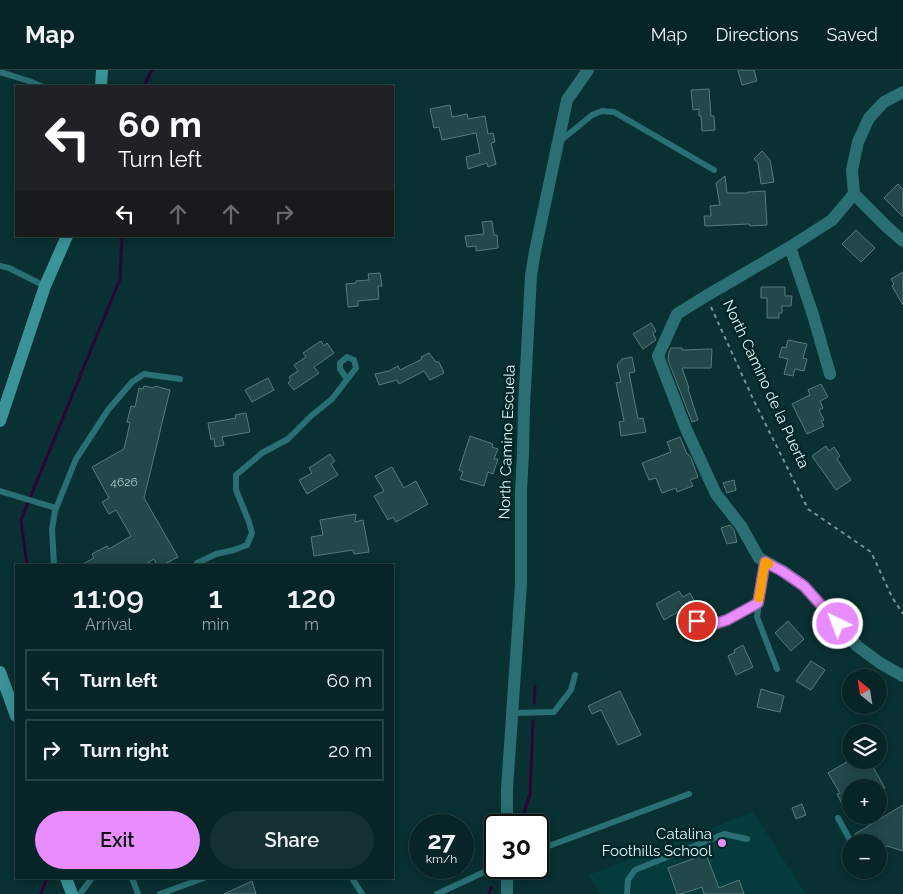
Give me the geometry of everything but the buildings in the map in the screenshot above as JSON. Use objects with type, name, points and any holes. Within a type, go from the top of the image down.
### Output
[{"type":"main road","points":[[101,85],[102,70]]},
{"type":"main road","points":[[0,421],[5,392],[66,237]]},
{"type":"main road","points":[[0,672],[15,713]]},
{"type":"main road","points":[[66,879],[72,894]]},
{"type":"street","name":"North Camino Escuela","points":[[507,814],[520,584],[524,407],[531,276],[567,100],[588,70]]},
{"type":"street","points":[[903,92],[884,102],[869,118],[858,142],[852,170],[854,194],[903,241]]},
{"type":"street","name":"North Camino de la Puerta","points":[[706,296],[832,220],[854,194]]},
{"type":"street","points":[[790,247],[813,315],[830,374]]},
{"type":"street","points":[[706,296],[677,314],[658,356],[686,429],[716,494],[741,526],[759,558],[804,586],[857,646],[880,663],[903,676]]},
{"type":"street","points":[[507,879],[507,894]]},
{"type":"lane","points":[[0,72],[39,85]]},
{"type":"lane","points":[[558,142],[592,115],[602,111],[614,112],[714,170]]},
{"type":"lane","points":[[0,266],[9,268],[45,286]]},
{"type":"lane","points":[[54,564],[52,529],[56,508],[76,459],[108,410],[132,382],[144,374],[180,379]]},
{"type":"lane","points":[[196,564],[216,554],[247,545],[252,533],[236,490],[236,475],[262,453],[288,439],[311,416],[332,400],[346,379]]},
{"type":"lane","points":[[0,491],[56,508]]},
{"type":"lane","points":[[765,562],[757,617],[777,669]]},
{"type":"lane","points":[[686,616],[708,626],[727,620],[758,603]]},
{"type":"lane","points":[[512,713],[554,712],[570,690],[575,675]]},
{"type":"lane","points":[[549,846],[689,794]]},
{"type":"lane","points":[[838,818],[847,834]]},
{"type":"lane","points":[[627,894],[628,880],[635,870],[724,834],[747,839]]},
{"type":"lane","points":[[436,894],[484,873]]},
{"type":"lane","points":[[80,894],[91,879]]},
{"type":"lane","points":[[132,879],[138,894]]},
{"type":"lane","points":[[160,894],[201,879]]},
{"type":"lane","points":[[353,879],[362,894]]},
{"type":"path","name":"North Camino de la Puerta","points":[[706,296],[754,401],[808,509],[871,552],[892,597],[903,614]]},
{"type":"shaded area","name":"Catalina Foothills School","points":[[753,812],[806,894],[601,894],[588,875]]},
{"type":"waterway","points":[[144,85],[152,70]]},
{"type":"waterway","points":[[27,564],[21,520],[120,279],[122,237]]},
{"type":"waterway","points":[[534,703],[535,686]]},
{"type":"waterway","points":[[524,814],[530,794],[533,721]]},
{"type":"waterway","points":[[41,894],[47,879]]},
{"type":"waterway","points":[[489,894],[491,888]]},
{"type":"slow traffic","points":[[759,598],[765,562],[769,564]]},
{"type":"place","name":"Catalina Foothills School","points":[[722,843]]},
{"type":"route","points":[[697,621],[708,626],[727,620],[758,603],[765,562],[804,586],[838,624]]}]
